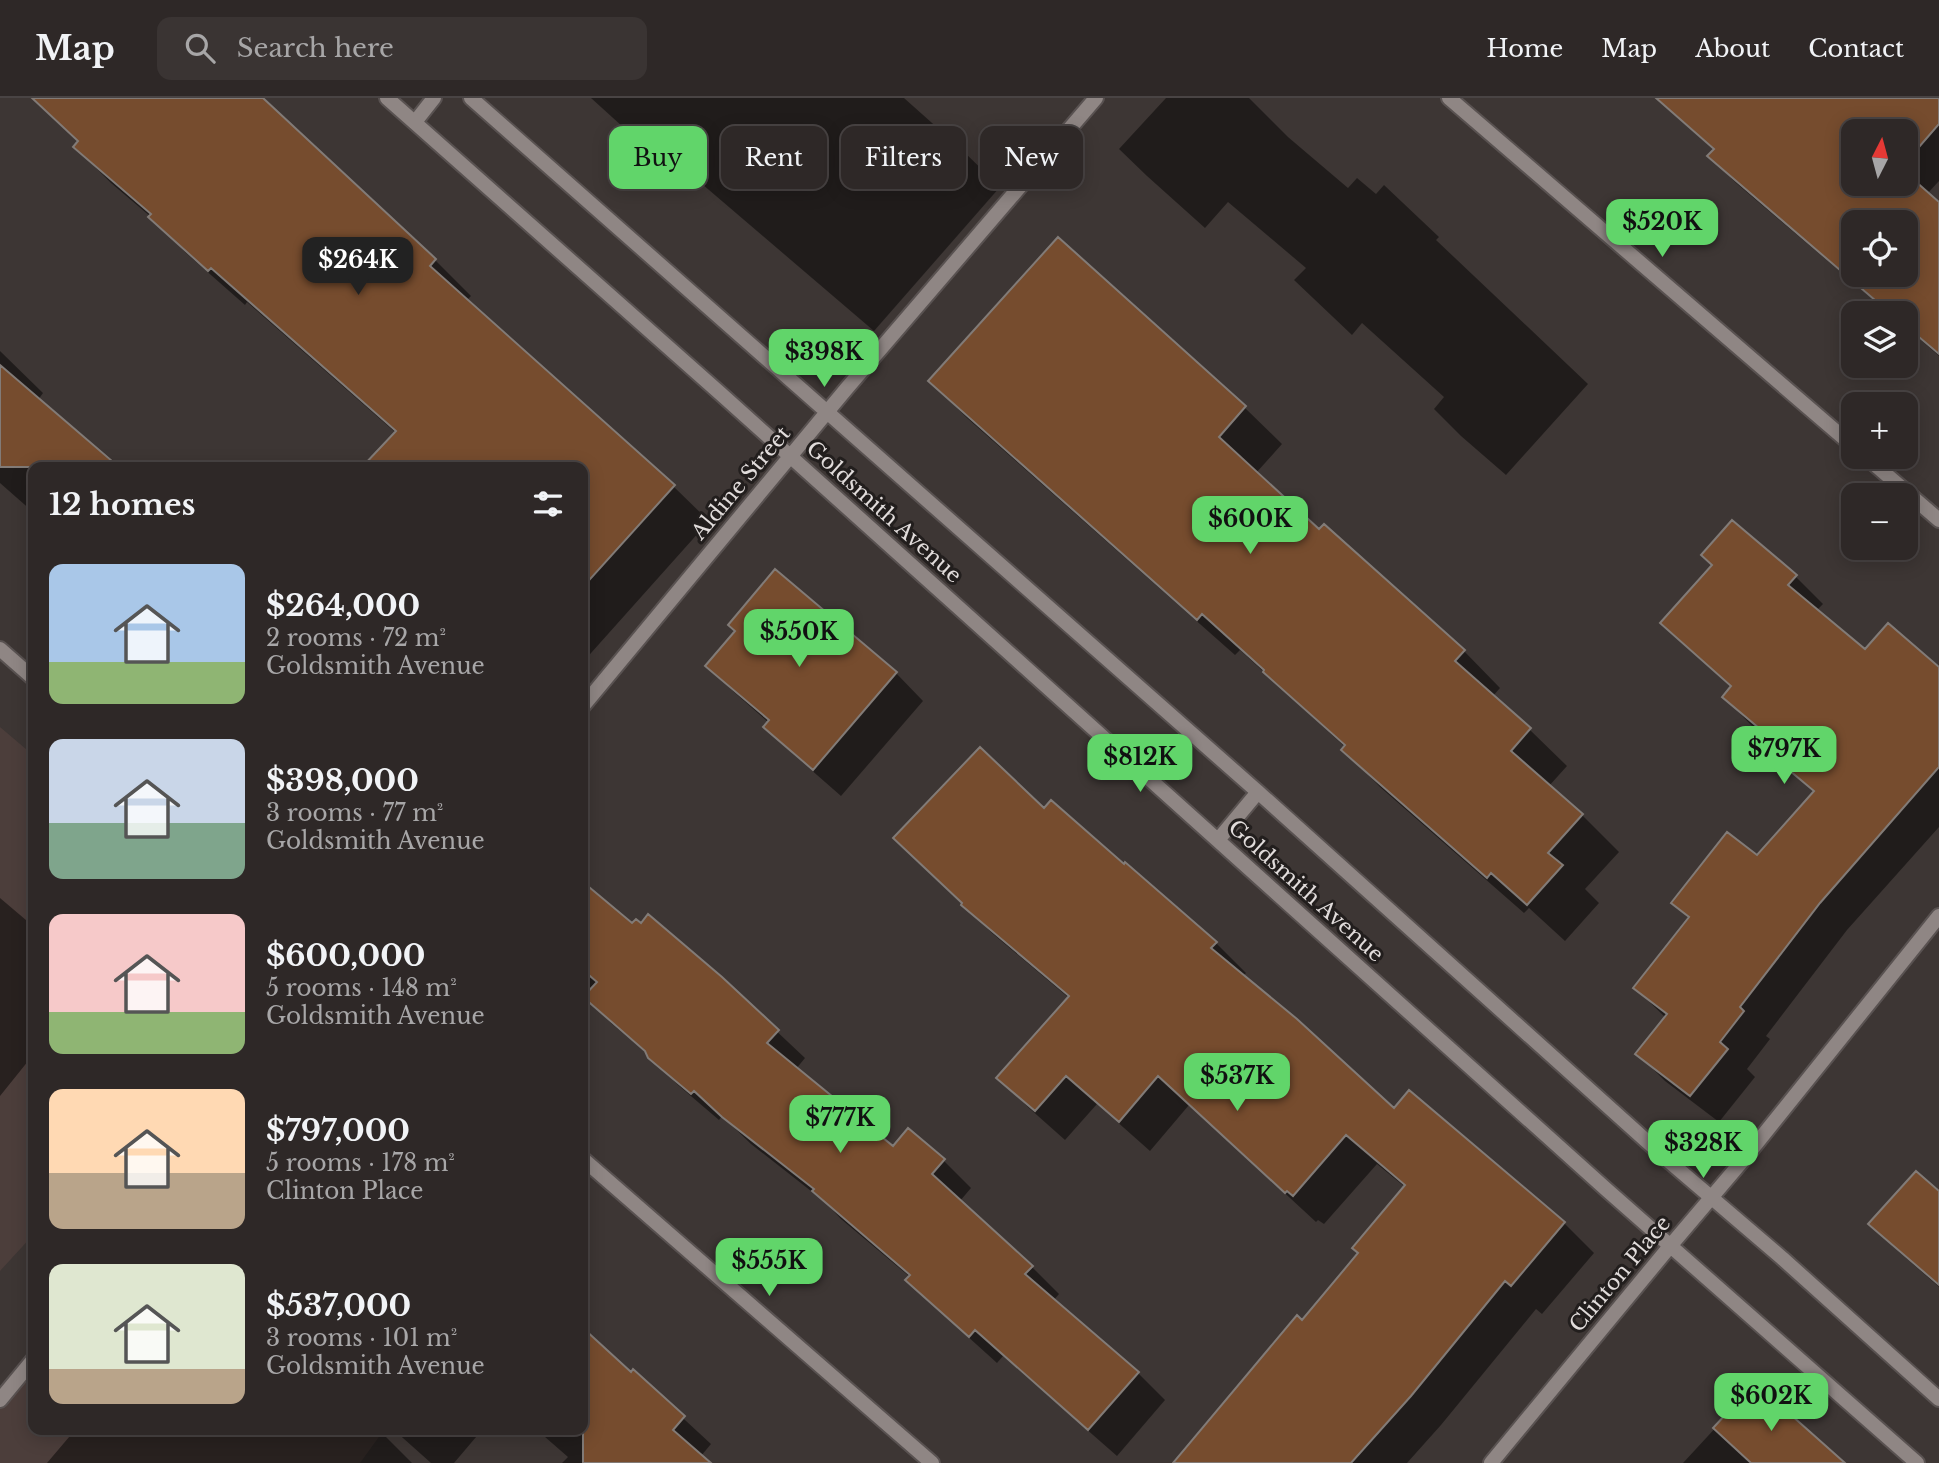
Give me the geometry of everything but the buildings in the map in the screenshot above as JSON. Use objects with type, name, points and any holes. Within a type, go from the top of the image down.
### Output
[{"type":"street","name":"Goldsmith Avenue","points":[[387,98],[1607,1190],[1917,1463]]},
{"type":"street","points":[[415,122],[434,98]]},
{"type":"street","name":"Goldsmith Avenue","points":[[471,98],[1258,792],[1939,1399]]},
{"type":"street","name":"Aldine Street","points":[[588,699],[790,456],[1096,98]]},
{"type":"street","points":[[1449,98],[1841,436]]},
{"type":"street","points":[[1880,469],[1939,520]]},
{"type":"street","points":[[0,649],[28,674]]},
{"type":"street","points":[[1219,841],[1258,792]]},
{"type":"street","name":"Clinton Place","points":[[1491,1463],[1744,1159],[1939,916]]},
{"type":"street","points":[[588,1163],[932,1463]]},
{"type":"street","points":[[0,1399],[28,1366]]},
{"type":"shaded area","points":[[0,727],[28,751],[28,1240],[0,1271]]},
{"type":"shaded area","points":[[28,1372],[28,1435],[380,1435],[360,1463],[0,1463],[0,1404]]}]
